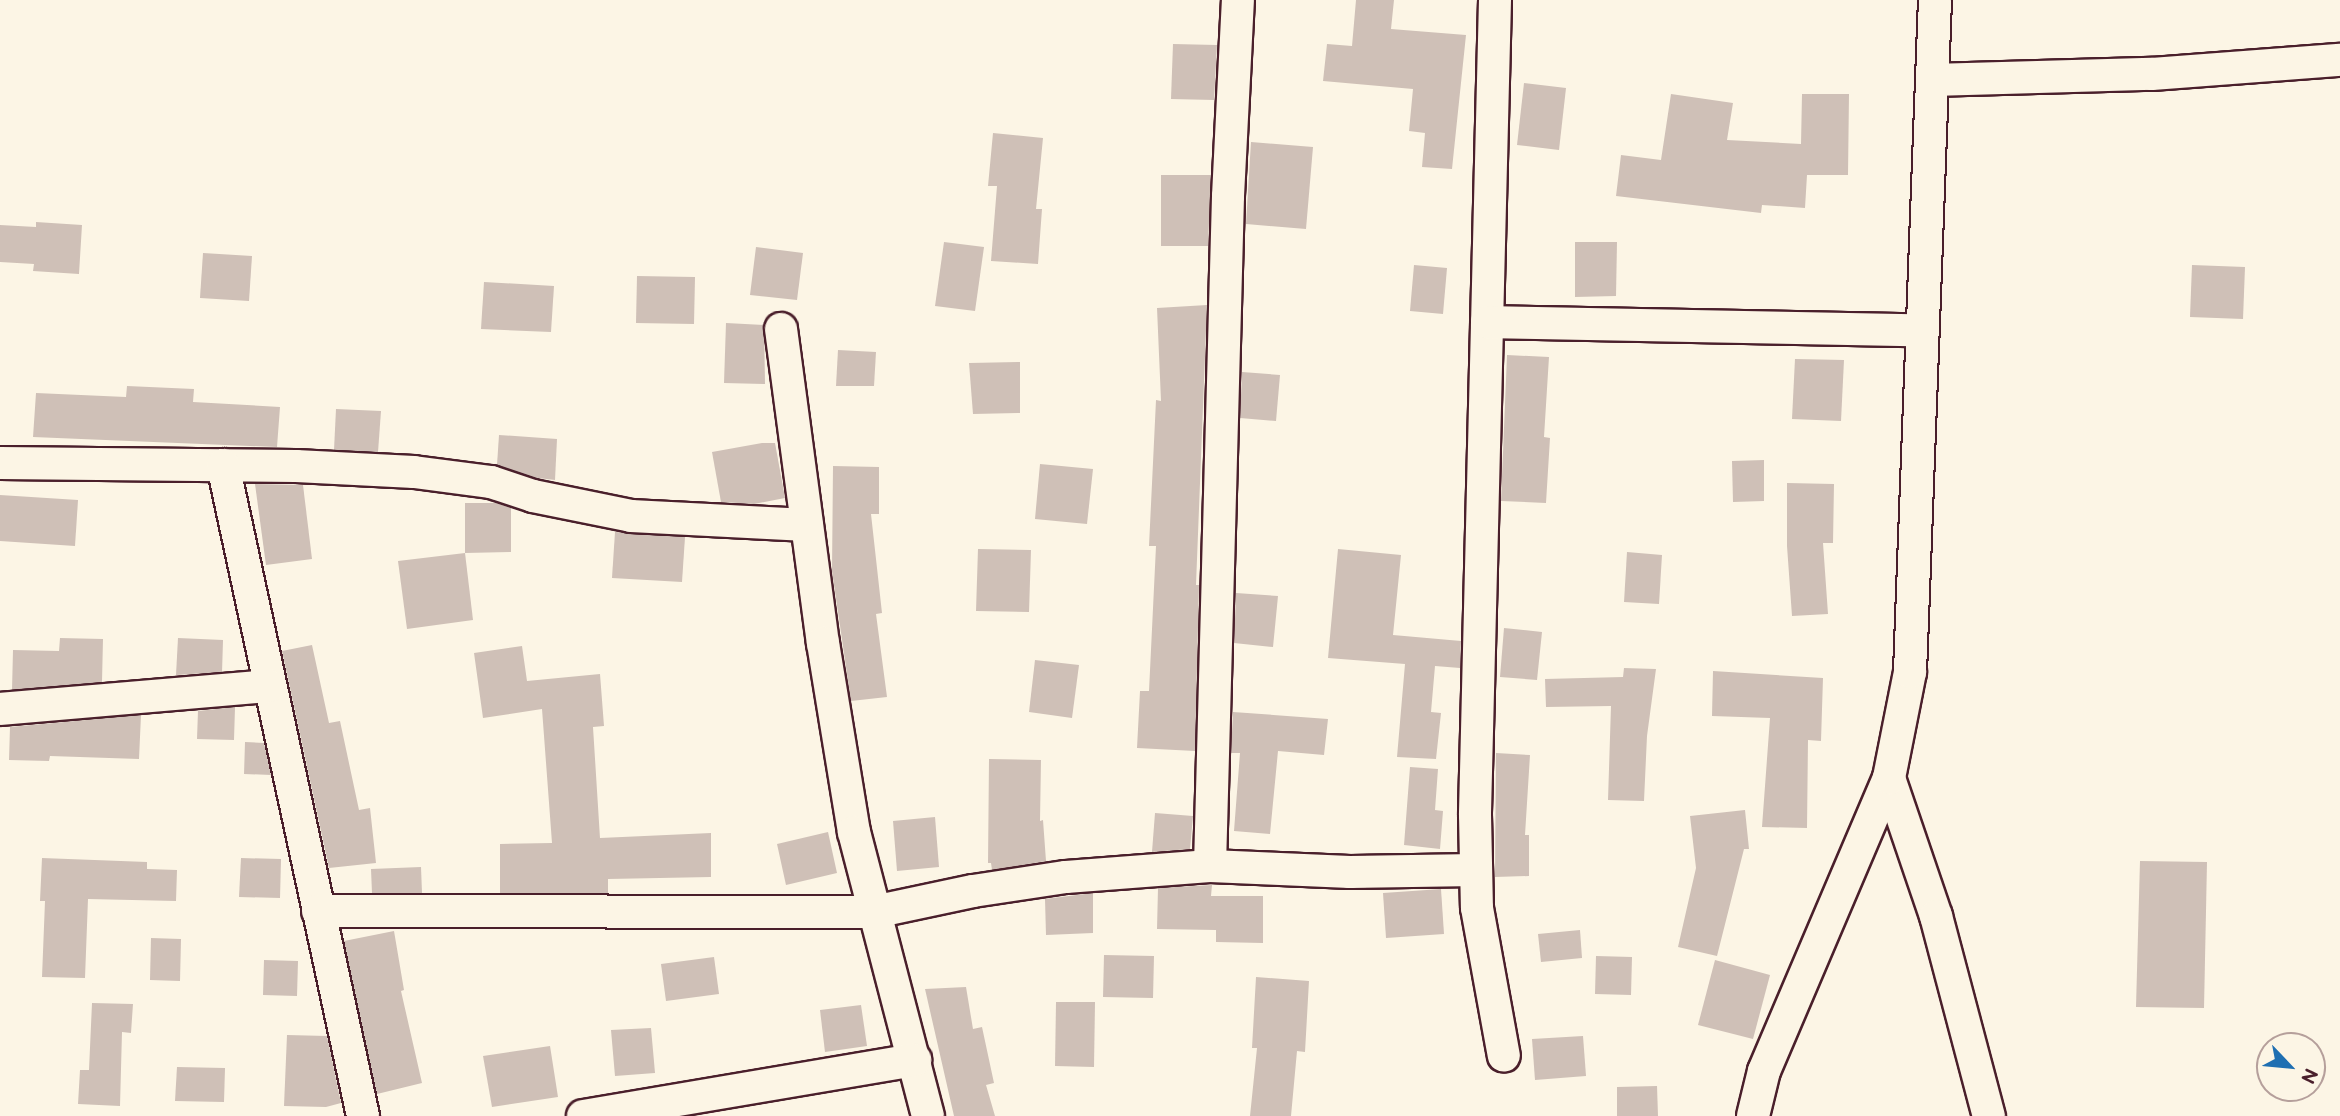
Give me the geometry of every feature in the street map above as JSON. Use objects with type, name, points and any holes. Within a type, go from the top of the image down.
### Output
[{"type":"street","points":[[1210,866],[1228,196],[1238,0]]},
{"type":"street","points":[[1496,0],[1476,870],[1477,908],[1504,1056]]},
{"type":"street","points":[[1753,1116],[1764,1071],[1889,778],[1910,671],[1935,0]]},
{"type":"street","points":[[1932,80],[2152,74],[2340,60]]},
{"type":"street","points":[[1487,322],[1923,330]]},
{"type":"street","points":[[781,329],[853,832],[928,1116]]},
{"type":"street","points":[[0,463],[223,465],[414,472],[491,482],[533,496],[632,516],[807,525]]},
{"type":"street","points":[[223,465],[363,1116]]},
{"type":"street","points":[[0,709],[269,685]]},
{"type":"street","points":[[1889,778],[1937,916],[1989,1116]]},
{"type":"street","points":[[318,911],[874,912],[973,891],[1066,877],[1210,866],[1350,872],[1476,870]]},
{"type":"street","points":[[583,1116],[915,1060]]},
{"type":"building","points":[[1356,0],[1394,0],[1391,29],[1466,35],[1452,169],[1422,167],[1425,133],[1409,131],[1413,89],[1323,81],[1327,44],[1352,46]]},
{"type":"building","points":[[1173,44],[1217,45],[1214,100],[1171,99]]},
{"type":"building","points":[[1524,83],[1566,88],[1559,150],[1517,145]]},
{"type":"building","points":[[1671,94],[1733,103],[1727,140],[1801,144],[1802,94],[1849,94],[1848,175],[1807,175],[1805,208],[1762,205],[1761,213],[1616,196],[1621,155],[1661,160]]},
{"type":"building","points":[[993,133],[1043,138],[1036,209],[1042,209],[1038,264],[991,261],[997,186],[988,186]]},
{"type":"building","points":[[1251,142],[1313,147],[1306,229],[1246,224]]},
{"type":"building","points":[[1161,175],[1211,175],[1208,246],[1161,246]]},
{"type":"building","points":[[36,222],[82,225],[79,274],[33,271],[34,264],[0,262],[0,225],[36,227]]},
{"type":"building","points":[[944,242],[984,247],[975,311],[935,306]]},
{"type":"building","points":[[1575,242],[1617,242],[1616,296],[1575,297]]},
{"type":"building","points":[[756,247],[803,253],[797,300],[750,295]]},
{"type":"building","points":[[203,253],[252,256],[249,301],[200,298]]},
{"type":"building","points":[[1414,265],[1447,268],[1443,314],[1410,311]]},
{"type":"building","points":[[2192,265],[2245,267],[2243,319],[2190,317]]},
{"type":"building","points":[[637,276],[695,277],[694,324],[636,323]]},
{"type":"building","points":[[484,282],[554,286],[551,332],[481,329]]},
{"type":"building","points":[[1207,305],[1196,585],[1199,585],[1195,751],[1137,748],[1140,691],[1149,691],[1156,546],[1149,546],[1156,400],[1161,401],[1157,308]]},
{"type":"building","points":[[726,323],[764,325],[765,384],[724,383]]},
{"type":"building","points":[[838,350],[876,352],[874,386],[836,386]]},
{"type":"building","points":[[1507,355],[1549,357],[1544,437],[1550,438],[1546,503],[1501,501]]},
{"type":"building","points":[[1795,359],[1844,360],[1841,421],[1792,419]]},
{"type":"building","points":[[1020,362],[1020,413],[973,414],[969,363]]},
{"type":"building","points":[[1242,372],[1280,375],[1276,421],[1240,418]]},
{"type":"building","points":[[127,386],[194,389],[193,402],[280,407],[277,447],[33,437],[36,393],[126,397]]},
{"type":"building","points":[[336,409],[381,411],[378,452],[334,450]]},
{"type":"building","points":[[499,435],[557,439],[555,480],[538,478],[497,465]]},
{"type":"building","points":[[775,443],[785,498],[754,504],[721,502],[712,452]]},
{"type":"building","points":[[1764,460],[1764,501],[1733,502],[1732,461]]},
{"type":"building","points":[[1040,464],[1093,469],[1087,524],[1035,519]]},
{"type":"building","points":[[833,466],[879,467],[879,514],[871,514],[882,613],[876,614],[887,697],[851,701],[832,571]]},
{"type":"building","points":[[1787,483],[1834,484],[1833,543],[1823,543],[1828,614],[1792,616],[1787,546]]},
{"type":"building","points":[[255,484],[303,485],[312,559],[266,565]]},
{"type":"building","points":[[0,495],[78,500],[75,546],[0,541]]},
{"type":"building","points":[[465,503],[496,503],[511,508],[511,552],[465,553]]},
{"type":"building","points":[[615,532],[685,537],[682,582],[612,578]]},
{"type":"building","points":[[978,549],[1031,550],[1029,612],[976,611]]},
{"type":"building","points":[[1338,549],[1401,555],[1393,635],[1461,641],[1460,668],[1435,666],[1431,712],[1441,713],[1436,759],[1397,757],[1405,664],[1328,658]]},
{"type":"building","points":[[1627,552],[1662,555],[1659,604],[1624,602]]},
{"type":"building","points":[[465,553],[473,620],[407,629],[398,561]]},
{"type":"building","points":[[1236,593],[1278,596],[1273,647],[1234,643]]},
{"type":"building","points":[[1504,628],[1542,632],[1537,680],[1500,677]]},
{"type":"building","points":[[60,638],[103,639],[102,682],[12,690],[13,650],[59,651]]},
{"type":"building","points":[[178,638],[223,640],[222,672],[176,675]]},
{"type":"building","points":[[312,645],[329,723],[340,721],[359,810],[370,808],[376,863],[329,868],[282,651]]},
{"type":"building","points":[[522,646],[527,681],[600,674],[604,726],[593,727],[600,838],[711,833],[711,877],[608,879],[608,893],[500,893],[500,844],[552,843],[542,709],[483,718],[474,653]]},
{"type":"building","points":[[1035,660],[1079,665],[1072,718],[1029,712]]},
{"type":"building","points":[[1624,668],[1656,669],[1647,736],[1644,801],[1608,800],[1611,706],[1546,707],[1545,679],[1623,677]]},
{"type":"building","points":[[1713,671],[1823,678],[1821,741],[1808,740],[1807,828],[1762,827],[1770,718],[1712,716]]},
{"type":"building","points":[[235,707],[234,740],[197,739],[198,711]]},
{"type":"building","points":[[1233,712],[1328,719],[1324,755],[1278,751],[1270,834],[1234,831],[1240,753],[1231,753]]},
{"type":"building","points":[[141,715],[139,759],[50,756],[49,761],[9,760],[10,727]]},
{"type":"building","points":[[245,742],[264,743],[271,775],[244,774]]},
{"type":"building","points":[[1496,753],[1530,755],[1525,835],[1529,835],[1529,876],[1495,877]]},
{"type":"building","points":[[989,759],[1041,760],[1040,821],[1043,820],[1046,861],[992,870],[991,863],[988,863]]},
{"type":"building","points":[[1410,767],[1438,769],[1435,810],[1443,811],[1440,849],[1404,845]]},
{"type":"building","points":[[1745,810],[1749,849],[1744,849],[1717,956],[1678,947],[1696,868],[1690,816]]},
{"type":"building","points":[[1155,813],[1193,816],[1190,849],[1152,852]]},
{"type":"building","points":[[935,817],[939,867],[897,871],[893,821]]},
{"type":"building","points":[[828,832],[837,873],[786,885],[777,844]]},
{"type":"building","points":[[42,858],[147,862],[147,869],[177,870],[176,901],[88,899],[85,978],[42,977],[45,901],[40,901]]},
{"type":"building","points":[[241,858],[281,859],[280,898],[239,897]]},
{"type":"building","points":[[2140,861],[2207,862],[2204,1008],[2136,1007]]},
{"type":"building","points":[[421,867],[422,893],[372,893],[371,869]]},
{"type":"building","points":[[1212,885],[1211,896],[1263,896],[1263,943],[1216,942],[1216,930],[1157,929],[1158,888]]},
{"type":"building","points":[[1441,889],[1444,934],[1386,938],[1383,893]]},
{"type":"building","points":[[1093,893],[1093,933],[1046,935],[1045,899]]},
{"type":"building","points":[[1580,930],[1582,958],[1541,962],[1538,934]]},
{"type":"building","points":[[394,931],[404,990],[401,991],[422,1083],[377,1094],[344,941]]},
{"type":"building","points":[[151,938],[181,939],[180,981],[150,980]]},
{"type":"building","points":[[1104,955],[1154,956],[1153,998],[1103,997]]},
{"type":"building","points":[[1596,956],[1632,957],[1631,995],[1595,994]]},
{"type":"building","points":[[714,957],[719,994],[666,1001],[661,964]]},
{"type":"building","points":[[264,960],[298,961],[297,996],[263,995]]},
{"type":"building","points":[[1715,960],[1770,975],[1753,1039],[1698,1025]]},
{"type":"building","points":[[1256,977],[1309,981],[1305,1052],[1297,1051],[1291,1116],[1250,1116],[1257,1048],[1252,1048]]},
{"type":"building","points":[[966,987],[973,1029],[982,1027],[994,1083],[986,1085],[995,1116],[954,1116],[925,989]]},
{"type":"building","points":[[1056,1002],[1095,1002],[1094,1067],[1055,1066]]},
{"type":"building","points":[[92,1003],[133,1004],[131,1033],[122,1032],[120,1106],[78,1104],[80,1070],[89,1070]]},
{"type":"building","points":[[861,1005],[867,1046],[825,1052],[820,1010]]},
{"type":"building","points":[[651,1028],[655,1073],[615,1076],[611,1030]]},
{"type":"building","points":[[287,1035],[327,1036],[341,1103],[326,1107],[284,1106]]},
{"type":"building","points":[[1583,1036],[1586,1076],[1535,1080],[1532,1039]]},
{"type":"building","points":[[550,1046],[558,1097],[492,1107],[483,1056]]},
{"type":"building","points":[[177,1067],[225,1068],[224,1102],[175,1101]]},
{"type":"building","points":[[1657,1086],[1658,1116],[1617,1116],[1617,1087]]}]
